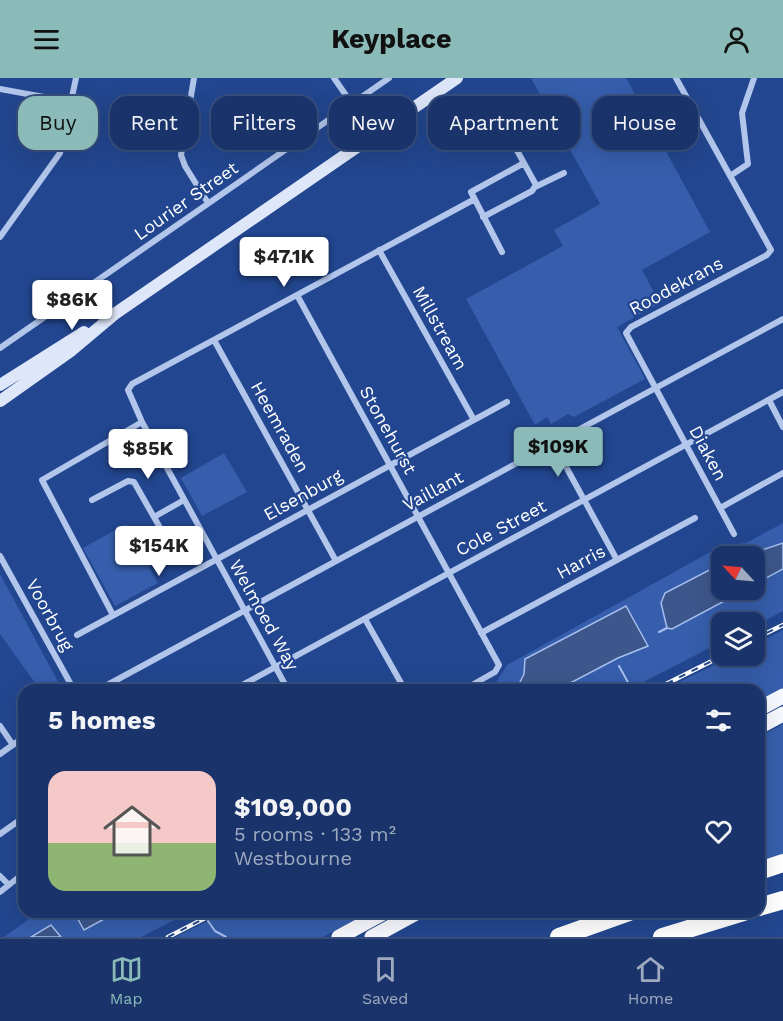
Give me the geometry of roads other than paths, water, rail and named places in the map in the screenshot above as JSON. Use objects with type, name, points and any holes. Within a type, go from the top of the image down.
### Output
[{"type":"highway","points":[[765,868],[783,863]]},
{"type":"highway","points":[[765,905],[783,900]]},
{"type":"highway","points":[[559,937],[612,918]]},
{"type":"highway","points":[[662,937],[724,918]]},
{"type":"main road","points":[[0,385],[116,313],[457,78]]},
{"type":"main road","points":[[0,402],[72,350],[116,313]]},
{"type":"main road","points":[[765,706],[783,696]]},
{"type":"main road","points":[[765,724],[783,714]]},
{"type":"main road","points":[[339,937],[374,918]]},
{"type":"main road","points":[[372,937],[407,918]]},
{"type":"street","points":[[72,96],[76,78]]},
{"type":"street","points":[[194,78],[181,155],[185,166],[208,203]]},
{"type":"street","points":[[334,78],[346,96]]},
{"type":"street","name":"Lourier Street","points":[[363,96],[389,78]]},
{"type":"street","points":[[676,78],[730,176],[748,164],[742,113],[754,78]]},
{"type":"street","points":[[0,89],[38,96]]},
{"type":"street","name":"Lourier Street","points":[[0,348],[329,120]]},
{"type":"street","points":[[0,237],[57,160],[61,150]]},
{"type":"street","points":[[517,150],[536,187]]},
{"type":"street","points":[[502,252],[471,194],[473,189],[524,163]]},
{"type":"street","points":[[483,217],[564,173]]},
{"type":"street","name":"Roodekrans","points":[[656,387],[627,334],[627,330],[769,253],[770,248],[730,176]]},
{"type":"street","points":[[214,340],[474,200]]},
{"type":"street","name":"Millstream","points":[[379,250],[474,420]]},
{"type":"street","name":"Stonehurst","points":[[297,295],[499,665],[493,674],[474,684]]},
{"type":"street","name":"Vaillant","points":[[109,684],[783,319]]},
{"type":"street","name":"Welmoed Way","points":[[214,340],[132,384],[128,390],[129,396],[285,684]]},
{"type":"street","name":"Heemraden","points":[[214,340],[336,561]]},
{"type":"street","name":"Diaken","points":[[656,387],[734,534]]},
{"type":"street","name":"Cole Street","points":[[244,684],[783,392]]},
{"type":"street","points":[[769,400],[783,427]]},
{"type":"street","name":"Elsenburg","points":[[77,635],[507,402]]},
{"type":"street","points":[[114,615],[42,482],[46,476],[142,422]]},
{"type":"street","points":[[553,443],[617,560]]},
{"type":"street","points":[[720,508],[783,473]]},
{"type":"street","points":[[92,500],[132,481],[171,547]]},
{"type":"street","points":[[154,517],[184,500]]},
{"type":"street","name":"Harris","points":[[481,633],[695,518]]},
{"type":"street","name":"Voorbrug","points":[[0,555],[71,684]]},
{"type":"street","points":[[365,619],[402,684]]},
{"type":"street","points":[[0,726],[13,745]]},
{"type":"street","points":[[0,754],[18,741]]},
{"type":"street","points":[[0,834],[18,821]]},
{"type":"street","points":[[0,876],[9,885]]},
{"type":"street","points":[[0,892],[18,878]]},
{"type":"waterway","points":[[659,632],[667,628]]},
{"type":"waterway","points":[[619,666],[629,684]]},
{"type":"waterway","points":[[208,921],[215,931],[226,937]]},
{"type":"railway","points":[[765,634],[783,625]]},
{"type":"railway","points":[[666,684],[711,662]]},
{"type":"railway","points":[[168,937],[205,918]]}]
